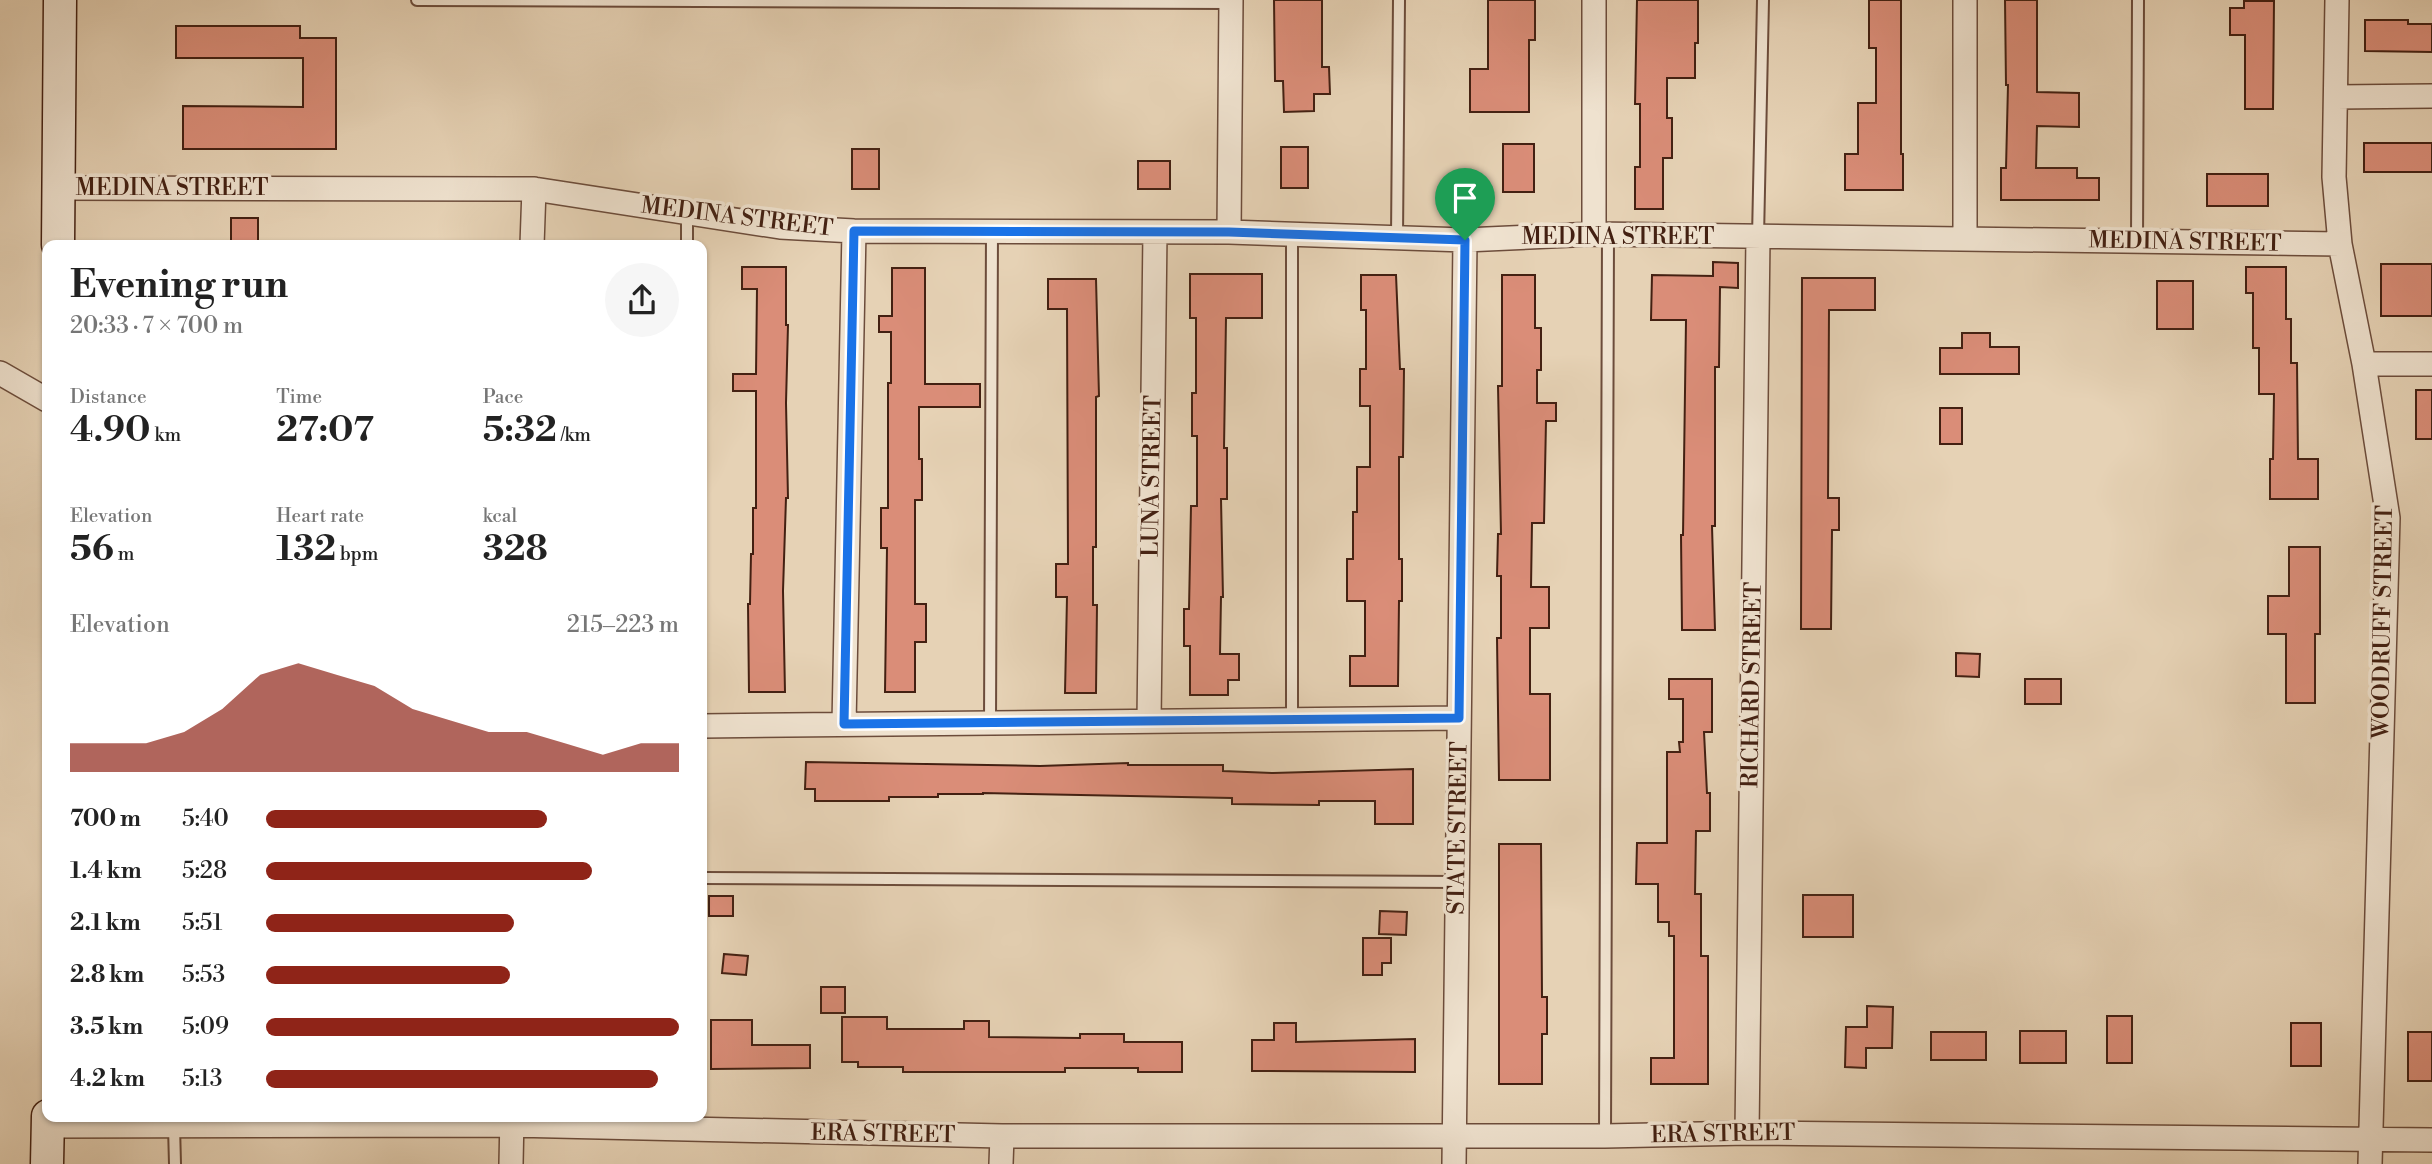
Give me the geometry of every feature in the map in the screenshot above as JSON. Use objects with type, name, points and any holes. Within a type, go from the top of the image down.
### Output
[{"type":"main road","points":[[58,240],[60,0]]},
{"type":"main road","points":[[47,1164],[48,1122]]},
{"type":"street","points":[[1594,0],[1601,234]]},
{"type":"street","points":[[1965,0],[1965,239]]},
{"type":"street","name":"WOODRUFF STREET","points":[[2337,0],[2334,177],[2340,244],[2364,364],[2388,518],[2370,1164]]},
{"type":"street","points":[[1229,232],[1231,2]]},
{"type":"street","points":[[2337,97],[2432,96]]},
{"type":"street","name":"MEDINA STREET","points":[[58,188],[534,189],[780,227],[854,231],[1229,232],[1465,240],[1601,234],[2340,244]]},
{"type":"street","points":[[532,240],[534,189]]},
{"type":"street","points":[[844,724],[854,231]]},
{"type":"street","name":"LUNA STREET","points":[[1149,721],[1155,232]]},
{"type":"street","name":"RICHARD STREET","points":[[1746,1133],[1758,237]]},
{"type":"street","name":"STATE STREET","points":[[1454,1164],[1465,240]]},
{"type":"street","points":[[2364,364],[2432,365]]},
{"type":"street","points":[[0,373],[42,397]]},
{"type":"street","points":[[707,726],[1459,718]]},
{"type":"street","name":"ERA STREET","points":[[73,1122],[174,1126],[444,1122]]},
{"type":"street","points":[[511,1164],[512,1122]]},
{"type":"street","name":"ERA STREET","points":[[545,1122],[1002,1136],[1605,1136],[1746,1133],[2432,1140]]},
{"type":"street","points":[[1001,1164],[1002,1136]]},
{"type":"lane","points":[[417,0],[1231,2]]},
{"type":"lane","points":[[1397,237],[1399,0]]},
{"type":"lane","points":[[1758,237],[1763,0]]},
{"type":"lane","points":[[2137,241],[2138,0]]},
{"type":"lane","points":[[687,213],[687,240]]},
{"type":"lane","points":[[990,723],[992,232]]},
{"type":"lane","points":[[1292,234],[1292,719]]},
{"type":"lane","points":[[1601,234],[1605,1136]]},
{"type":"lane","points":[[707,878],[1457,882]]},
{"type":"lane","points":[[174,1126],[175,1164]]},
{"type":"building","points":[[1274,0],[1322,0],[1322,67],[1329,67],[1330,94],[1314,94],[1314,111],[1284,112],[1283,81],[1275,81]]},
{"type":"building","points":[[1488,0],[1535,0],[1535,40],[1529,40],[1529,112],[1470,112],[1470,69],[1488,69]]},
{"type":"building","points":[[1637,0],[1698,0],[1695,78],[1667,78],[1667,118],[1672,118],[1672,158],[1663,158],[1663,209],[1635,209],[1635,167],[1640,167],[1640,104],[1635,104]]},
{"type":"building","points":[[1869,0],[1901,0],[1903,190],[1845,190],[1845,154],[1858,154],[1858,103],[1876,103],[1876,48],[1869,48]]},
{"type":"building","points":[[2005,0],[2037,0],[2037,92],[2079,93],[2079,127],[2037,126],[2036,168],[2077,168],[2077,178],[2099,178],[2099,200],[2001,200],[2001,168],[2006,168],[2008,85]]},
{"type":"building","points":[[2244,1],[2274,1],[2273,109],[2245,109],[2245,35],[2230,35],[2230,8],[2244,8]]},
{"type":"building","points":[[2365,20],[2408,20],[2408,24],[2432,24],[2432,52],[2365,51]]},
{"type":"building","points":[[176,26],[300,26],[300,38],[336,38],[336,149],[183,149],[183,106],[303,107],[303,58],[176,58]]},
{"type":"building","points":[[2364,143],[2432,143],[2432,172],[2364,172]]},
{"type":"building","points":[[1503,144],[1534,144],[1534,192],[1503,192]]},
{"type":"building","points":[[1281,147],[1308,147],[1308,188],[1281,188]]},
{"type":"building","points":[[852,149],[879,149],[879,189],[852,189]]},
{"type":"building","points":[[1138,161],[1170,161],[1170,189],[1138,189]]},
{"type":"building","points":[[2207,174],[2268,174],[2268,206],[2207,206]]},
{"type":"building","points":[[231,218],[258,218],[258,240],[231,240]]},
{"type":"building","points":[[1713,262],[1738,263],[1738,288],[1720,287],[1719,367],[1715,367],[1715,526],[1712,526],[1715,630],[1682,630],[1681,535],[1686,320],[1651,320],[1652,275],[1713,276]]},
{"type":"building","points":[[2381,264],[2432,264],[2432,316],[2381,316]]},
{"type":"building","points":[[742,267],[786,267],[788,498],[783,591],[785,692],[749,692],[748,604],[753,554],[753,508],[756,508],[756,391],[733,391],[733,374],[756,374],[757,289],[742,289]]},
{"type":"building","points":[[2246,267],[2286,267],[2286,319],[2291,319],[2291,363],[2297,363],[2298,459],[2318,459],[2318,499],[2270,499],[2274,394],[2259,394],[2259,348],[2253,348],[2253,293],[2246,293]]},
{"type":"building","points":[[892,268],[925,268],[925,384],[980,384],[980,407],[919,407],[922,500],[915,500],[915,604],[926,604],[926,642],[915,642],[915,692],[885,692],[887,548],[881,548],[881,508],[888,508],[888,383],[891,383],[891,332],[879,332],[879,316],[892,316]]},
{"type":"building","points":[[1190,274],[1262,274],[1262,318],[1226,318],[1224,448],[1227,448],[1227,499],[1221,499],[1223,597],[1220,654],[1239,654],[1239,680],[1228,680],[1228,695],[1190,695],[1190,646],[1184,646],[1184,609],[1189,609],[1191,506],[1197,506],[1197,436],[1192,436],[1192,393],[1196,393],[1196,318],[1190,318]]},
{"type":"building","points":[[1361,275],[1396,275],[1400,369],[1404,369],[1403,457],[1399,457],[1399,559],[1402,559],[1402,601],[1399,601],[1398,686],[1350,686],[1350,656],[1365,656],[1365,601],[1347,601],[1347,559],[1353,559],[1353,512],[1357,512],[1357,467],[1370,467],[1370,406],[1360,406],[1360,369],[1366,369],[1366,310],[1361,310]]},
{"type":"building","points":[[1502,275],[1535,275],[1535,328],[1541,328],[1541,370],[1537,370],[1537,403],[1556,403],[1556,421],[1546,421],[1544,523],[1532,523],[1531,587],[1549,587],[1549,628],[1530,628],[1530,694],[1550,694],[1550,780],[1499,780],[1497,638],[1501,638],[1501,576],[1497,576],[1498,534],[1501,534],[1498,386],[1502,386]]},
{"type":"building","points":[[1802,278],[1875,278],[1875,310],[1829,310],[1828,498],[1839,498],[1839,530],[1832,530],[1831,629],[1801,629]]},
{"type":"building","points":[[1048,279],[1096,279],[1099,396],[1096,397],[1096,547],[1093,547],[1093,605],[1097,605],[1096,693],[1065,693],[1067,597],[1056,597],[1056,564],[1068,564],[1067,309],[1048,309]]},
{"type":"building","points":[[2157,281],[2193,281],[2193,329],[2157,329]]},
{"type":"building","points":[[1962,333],[1990,333],[1990,347],[2019,347],[2019,374],[1940,374],[1940,348],[1962,348]]},
{"type":"building","points":[[2416,390],[2432,390],[2432,439],[2416,439]]},
{"type":"building","points":[[1940,408],[1962,408],[1962,444],[1940,444]]},
{"type":"building","points":[[2289,547],[2320,547],[2320,634],[2315,634],[2315,703],[2286,703],[2286,634],[2268,634],[2268,596],[2289,596]]},
{"type":"building","points":[[1956,653],[1980,654],[1979,677],[1956,676]]},
{"type":"building","points":[[1669,679],[1712,679],[1712,732],[1704,732],[1707,793],[1710,793],[1710,831],[1696,831],[1695,894],[1701,894],[1701,956],[1708,956],[1708,1084],[1651,1084],[1651,1058],[1674,1058],[1674,936],[1669,936],[1669,922],[1658,922],[1658,884],[1636,884],[1637,843],[1667,843],[1667,752],[1680,752],[1679,742],[1683,742],[1683,699],[1669,699]]},
{"type":"building","points":[[2025,679],[2061,679],[2061,704],[2025,704]]},
{"type":"building","points":[[806,762],[1040,766],[1128,763],[1223,765],[1223,771],[1273,773],[1413,769],[1413,824],[1375,824],[1375,801],[1319,801],[1319,805],[1232,804],[1232,798],[983,793],[889,797],[889,801],[815,801],[815,789],[805,789]]},
{"type":"building","points":[[1499,844],[1541,844],[1542,997],[1547,997],[1547,1034],[1542,1034],[1542,1084],[1499,1084]]},
{"type":"building","points":[[1803,895],[1853,895],[1853,937],[1803,937]]},
{"type":"building","points":[[709,896],[733,896],[733,916],[709,916]]},
{"type":"building","points":[[1380,911],[1407,912],[1406,935],[1379,934]]},
{"type":"building","points":[[1363,938],[1391,938],[1391,963],[1382,963],[1382,975],[1363,975]]},
{"type":"building","points":[[724,954],[748,956],[746,975],[722,973]]},
{"type":"building","points":[[821,987],[845,987],[845,1013],[821,1013]]},
{"type":"building","points":[[1867,1006],[1893,1007],[1892,1048],[1866,1048],[1866,1068],[1845,1067],[1846,1027],[1867,1027]]},
{"type":"building","points":[[2107,1016],[2132,1016],[2132,1063],[2107,1063]]},
{"type":"building","points":[[842,1017],[887,1017],[887,1029],[964,1029],[964,1021],[989,1021],[989,1037],[1080,1038],[1080,1034],[1124,1034],[1124,1042],[1182,1042],[1182,1072],[1138,1072],[1138,1068],[1065,1068],[1065,1072],[903,1072],[903,1067],[858,1067],[858,1062],[842,1062]]},
{"type":"building","points":[[711,1020],[752,1020],[752,1045],[810,1045],[810,1068],[711,1069]]},
{"type":"building","points":[[1274,1023],[1296,1023],[1296,1042],[1415,1039],[1415,1072],[1252,1071],[1252,1040],[1274,1040]]},
{"type":"building","points":[[2291,1023],[2321,1023],[2321,1066],[2291,1066]]},
{"type":"building","points":[[2020,1031],[2066,1031],[2066,1063],[2020,1063]]},
{"type":"building","points":[[1931,1032],[1986,1032],[1986,1060],[1931,1060]]},
{"type":"building","points":[[2408,1032],[2432,1032],[2432,1081],[2408,1081]]},
{"type":"route","points":[[854,231],[1229,232],[1465,240],[1459,718],[844,724],[854,231]]}]
